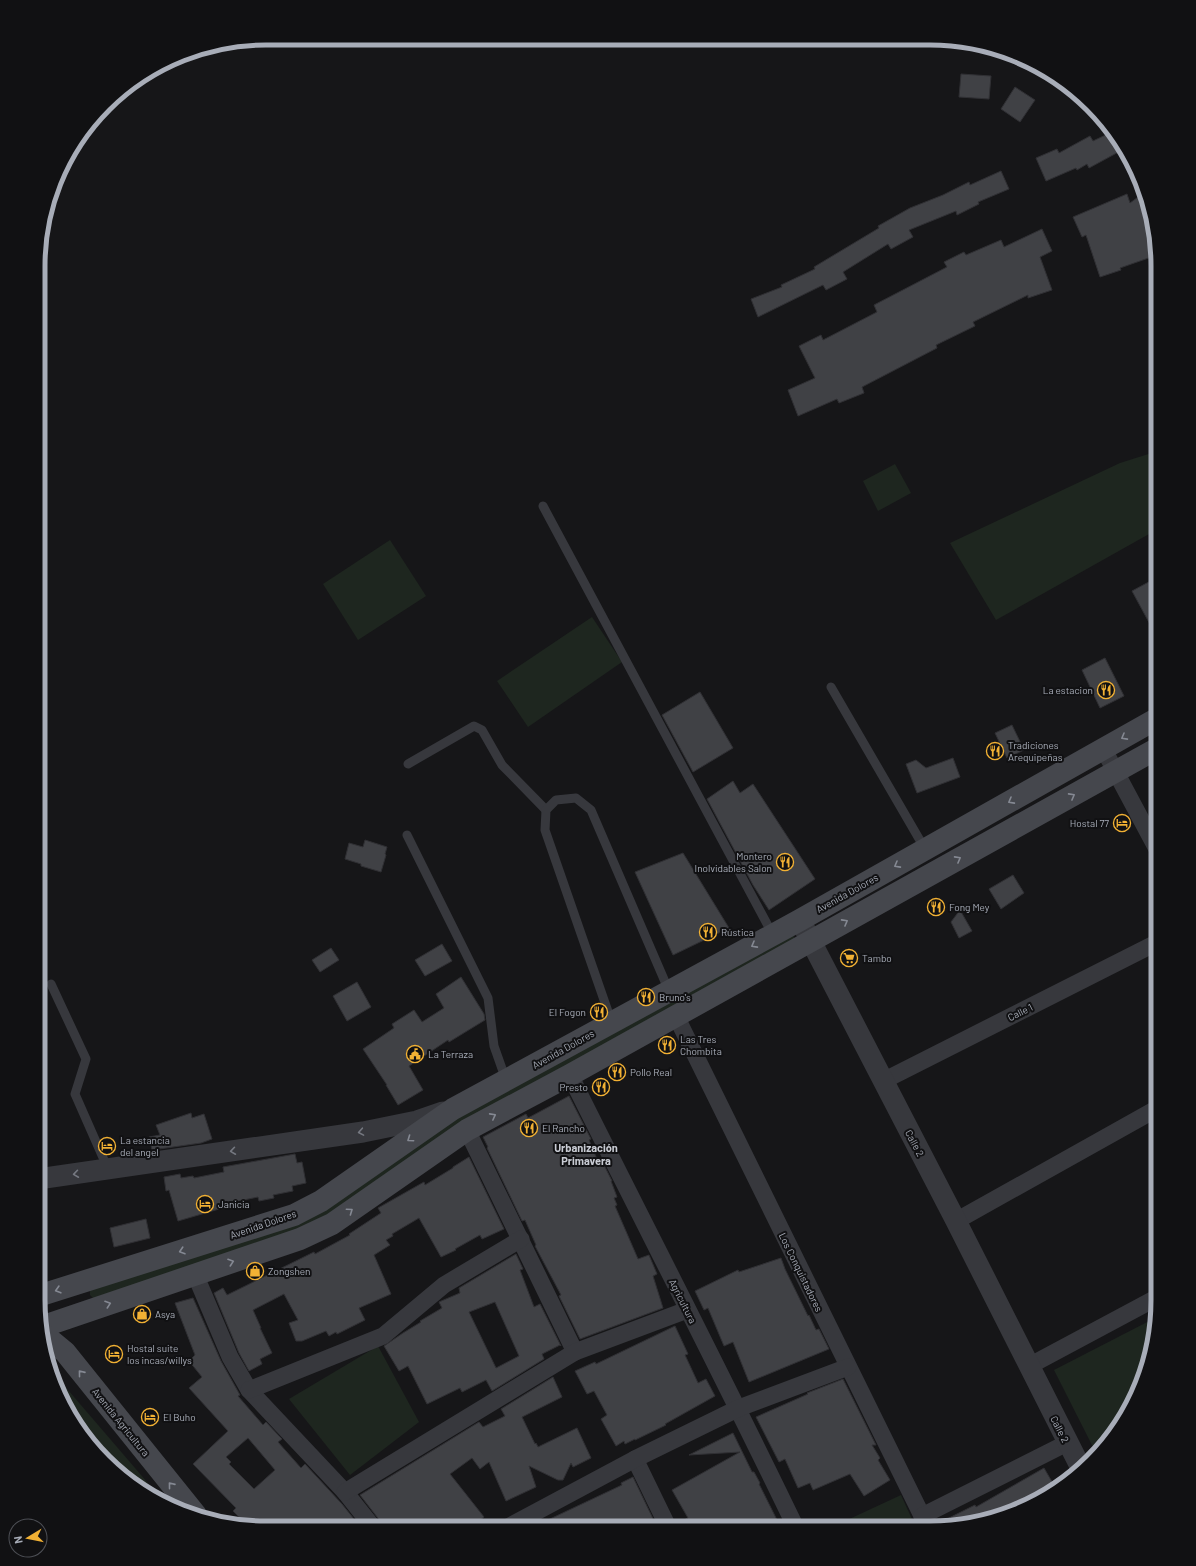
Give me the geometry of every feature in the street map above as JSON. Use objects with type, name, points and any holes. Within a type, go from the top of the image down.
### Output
[{"type":"main road","name":"Avenida Dolores","points":[[45,1294],[294,1214],[321,1201],[454,1109],[773,935],[1151,722]]},
{"type":"main road","points":[[47,1325],[300,1238],[332,1224],[467,1130],[570,1075],[1151,752]]},
{"type":"main road","points":[[64,1352],[65,1334],[71,1316]]},
{"type":"main road","name":"Avenida Agricultura","points":[[48,1338],[64,1352],[189,1507]]},
{"type":"street","points":[[1103,748],[1151,838]]},
{"type":"street","name":"Calle 2","points":[[800,920],[956,1221],[1078,1464]]},
{"type":"street","name":"Calle 1","points":[[883,1081],[1151,946]]},
{"type":"street","name":"Los Conquistadores","points":[[676,1016],[925,1521]]},
{"type":"street","name":"Agricultura","points":[[570,1075],[687,1310],[738,1408],[793,1521]]},
{"type":"street","points":[[45,1178],[363,1132],[417,1121],[454,1109]]},
{"type":"street","points":[[956,1221],[1151,1112]]},
{"type":"street","points":[[467,1130],[522,1239],[576,1352]]},
{"type":"street","points":[[249,1390],[383,1336],[444,1285],[522,1239]]},
{"type":"street","points":[[195,1274],[230,1357],[249,1390],[345,1492],[368,1521]]},
{"type":"street","points":[[1029,1366],[1151,1301]]},
{"type":"street","points":[[345,1492],[576,1352],[687,1310]]},
{"type":"street","points":[[519,1521],[635,1459],[738,1408],[848,1367]]},
{"type":"street","points":[[927,1521],[1067,1443]]},
{"type":"street","points":[[635,1459],[665,1521]]},
{"type":"lane","points":[[543,506],[756,906],[773,935]]},
{"type":"lane","points":[[831,687],[925,849]]},
{"type":"lane","points":[[408,764],[474,726],[482,730],[502,765],[546,810]]},
{"type":"lane","points":[[612,1023],[545,830],[546,810],[556,800],[576,798],[591,810],[669,991]]},
{"type":"lane","points":[[407,835],[488,998],[494,1046],[506,1080]]},
{"type":"lane","points":[[52,984],[86,1059],[75,1094],[108,1169]]},
{"type":"shaded area","points":[[1151,453],[1151,533],[996,620],[950,543],[1120,463]]},
{"type":"shaded area","points":[[895,464],[911,493],[878,511],[863,481]]},
{"type":"shaded area","points":[[390,540],[426,596],[358,640],[323,584]]},
{"type":"shaded area","points":[[592,617],[622,662],[528,727],[497,681]]},
{"type":"shaded area","points":[[793,935],[797,943],[299,1233],[95,1300],[90,1295],[90,1288],[296,1222],[458,1116]]},
{"type":"shaded area","points":[[1150,1321],[1147,1343],[1139,1371],[1128,1398],[1114,1423],[1094,1448],[1054,1370]]},
{"type":"shaded area","points":[[378,1346],[419,1422],[350,1475],[289,1399]]},
{"type":"shaded area","points":[[61,1382],[154,1490],[143,1484],[120,1466],[100,1446],[82,1423]]},
{"type":"shaded area","points":[[901,1495],[913,1521],[845,1521]]},
{"type":"building","points":[[961,74],[991,76],[989,99],[959,97]]},
{"type":"building","points":[[1015,87],[1035,100],[1020,122],[1001,109]]},
{"type":"building","points":[[1107,134],[1119,152],[1089,168],[1087,164],[1077,170],[1076,168],[1046,181],[1036,158],[1057,149],[1059,153],[1090,136],[1093,141]]},
{"type":"building","points":[[1001,171],[1009,189],[978,202],[979,204],[957,215],[956,211],[909,230],[913,237],[891,249],[888,244],[843,272],[847,279],[826,290],[823,285],[758,317],[751,299],[782,287],[781,285],[815,269],[814,267],[879,228],[878,226],[910,208],[943,195],[969,182],[970,185]]},
{"type":"building","points":[[1127,194],[1130,203],[1139,196],[1147,223],[1151,257],[1100,277],[1086,235],[1082,237],[1073,217]]},
{"type":"building","points":[[1042,229],[1052,251],[1040,257],[1052,290],[1028,298],[1028,295],[973,322],[975,326],[936,345],[937,348],[862,387],[864,393],[839,403],[837,399],[798,416],[788,390],[815,378],[799,346],[821,335],[823,340],[877,312],[874,305],[947,267],[944,262],[964,252],[966,255],[1001,240],[1004,247]]},
{"type":"building","points":[[1151,581],[1151,626],[1132,591]]},
{"type":"building","points":[[1105,658],[1124,696],[1100,708],[1082,670]]},
{"type":"building","points":[[700,692],[733,748],[693,772],[662,715]]},
{"type":"building","points":[[1012,725],[1024,750],[1007,758],[995,733]]},
{"type":"building","points":[[953,758],[960,777],[917,793],[906,764],[916,760],[926,768]]},
{"type":"building","points":[[733,781],[740,793],[753,784],[815,879],[769,910],[753,885],[707,799]]},
{"type":"building","points":[[365,840],[387,847],[381,872],[345,859],[349,843],[363,847]]},
{"type":"building","points":[[683,853],[729,928],[673,955],[635,872]]},
{"type":"building","points":[[1013,875],[1024,893],[1001,909],[989,889]]},
{"type":"building","points":[[960,910],[972,931],[959,938],[951,922]]},
{"type":"building","points":[[442,944],[452,961],[425,976],[415,960]]},
{"type":"building","points":[[331,948],[339,960],[320,972],[312,960]]},
{"type":"building","points":[[461,977],[484,1014],[485,1020],[449,1042],[448,1040],[409,1066],[423,1090],[398,1105],[387,1085],[363,1049],[394,1028],[392,1024],[414,1010],[422,1022],[444,1008],[436,994]]},
{"type":"building","points":[[357,982],[371,1007],[347,1021],[333,996]]},
{"type":"building","points":[[569,1096],[591,1139],[589,1140],[599,1164],[603,1163],[612,1181],[617,1197],[614,1198],[617,1205],[615,1206],[638,1259],[649,1255],[657,1274],[653,1276],[663,1308],[580,1339],[559,1296],[561,1295],[535,1246],[536,1245],[525,1220],[522,1221],[483,1137],[526,1114],[528,1118]]},
{"type":"building","points":[[191,1113],[192,1118],[204,1114],[212,1139],[201,1143],[152,1150],[149,1137],[160,1135],[156,1125]]},
{"type":"building","points":[[295,1154],[297,1163],[302,1162],[306,1183],[292,1186],[293,1191],[273,1195],[274,1198],[259,1201],[258,1197],[229,1203],[218,1206],[219,1209],[178,1221],[169,1190],[166,1191],[164,1177],[180,1174],[181,1178],[193,1176],[194,1178],[224,1172],[223,1167]]},
{"type":"building","points":[[469,1157],[504,1229],[482,1239],[480,1235],[455,1249],[456,1250],[441,1257],[419,1218],[392,1234],[393,1236],[386,1240],[390,1245],[374,1255],[391,1294],[359,1308],[365,1320],[337,1334],[336,1332],[329,1336],[326,1331],[302,1341],[296,1341],[289,1323],[298,1320],[284,1294],[253,1310],[272,1353],[260,1359],[262,1364],[249,1371],[239,1353],[214,1293],[223,1288],[227,1295],[314,1252],[315,1254],[350,1235],[349,1234],[381,1213],[378,1208],[424,1182],[425,1185]]},
{"type":"building","points":[[146,1219],[150,1238],[114,1247],[110,1228]]},
{"type":"building","points":[[516,1254],[523,1269],[520,1270],[534,1307],[540,1304],[561,1346],[560,1345],[542,1354],[544,1359],[492,1391],[486,1380],[462,1392],[460,1388],[427,1404],[408,1366],[399,1371],[384,1346],[442,1308],[439,1302],[460,1293],[459,1288]],"holes":[[[495,1302],[519,1356],[496,1368],[469,1312]]]},
{"type":"building","points":[[781,1258],[808,1316],[809,1315],[816,1330],[819,1329],[829,1349],[749,1382],[733,1342],[724,1346],[708,1308],[704,1310],[695,1291],[738,1270],[739,1272]]},
{"type":"building","points":[[193,1298],[221,1361],[240,1395],[238,1396],[263,1425],[266,1422],[282,1439],[278,1442],[301,1468],[305,1464],[354,1519],[352,1521],[252,1521],[239,1519],[240,1518],[233,1511],[236,1508],[193,1464],[228,1431],[189,1388],[202,1377],[189,1361],[195,1355],[175,1303]],"holes":[[[248,1438],[275,1470],[254,1489],[229,1464],[231,1462],[226,1457]]]},
{"type":"building","points":[[675,1326],[688,1354],[685,1355],[698,1383],[706,1379],[715,1396],[665,1424],[666,1425],[635,1440],[625,1444],[624,1441],[616,1446],[601,1419],[607,1415],[594,1391],[587,1394],[575,1371],[595,1362],[596,1364]]},
{"type":"building","points":[[553,1377],[562,1397],[522,1417],[535,1444],[536,1443],[538,1447],[577,1428],[591,1458],[573,1467],[571,1463],[563,1480],[558,1480],[529,1466],[536,1487],[506,1501],[489,1462],[480,1469],[472,1458],[450,1474],[484,1517],[479,1521],[380,1521],[360,1495],[479,1422],[483,1427],[505,1416],[501,1409]]},
{"type":"building","points":[[843,1379],[876,1445],[872,1445],[880,1458],[878,1460],[890,1480],[864,1496],[850,1474],[813,1490],[810,1483],[798,1488],[785,1459],[779,1462],[756,1417],[808,1394],[807,1393]]},
{"type":"building","points":[[733,1433],[752,1472],[754,1472],[760,1483],[759,1484],[778,1521],[681,1521],[688,1518],[672,1490],[740,1452],[689,1455]]},
{"type":"building","points":[[1044,1468],[1053,1484],[1028,1498],[1001,1509],[973,1517],[943,1521],[975,1505],[976,1507]]},
{"type":"building","points":[[633,1477],[654,1521],[546,1521],[622,1485],[621,1483]]},
{"type":"place","name":"La estacion","points":[[1106,690]]},
{"type":"place","name":"Tradiciones Arequipeñas","points":[[995,751]]},
{"type":"place","name":"Hostal 77","points":[[1122,823]]},
{"type":"place","name":"Montero Inolvidables Salon","points":[[785,862]]},
{"type":"place","name":"Fong Mey","points":[[936,907]]},
{"type":"place","name":"Rústica","points":[[708,932]]},
{"type":"place","name":"Tambo","points":[[849,958]]},
{"type":"place","name":"Bruno's","points":[[646,997]]},
{"type":"place","name":"El Fogon","points":[[599,1012]]},
{"type":"place","name":"Las Tres Chombita","points":[[667,1045]]},
{"type":"place","name":"La Terraza","points":[[415,1054]]},
{"type":"place","name":"Pollo Real","points":[[617,1072]]},
{"type":"place","name":"Presto","points":[[601,1087]]},
{"type":"place","name":"El Rancho","points":[[529,1128]]},
{"type":"place","name":"La estancia del angel","points":[[107,1146]]},
{"type":"place","name":"Janicia","points":[[205,1204]]},
{"type":"place","name":"Zongshen","points":[[255,1271]]},
{"type":"place","name":"Asya","points":[[142,1314]]},
{"type":"place","name":"Hostal suite los incas/willys","points":[[114,1354]]},
{"type":"place","name":"El Buho","points":[[150,1417]]},
{"type":"district","name":"Urbanización Primavera","points":[[586,1154]]}]
